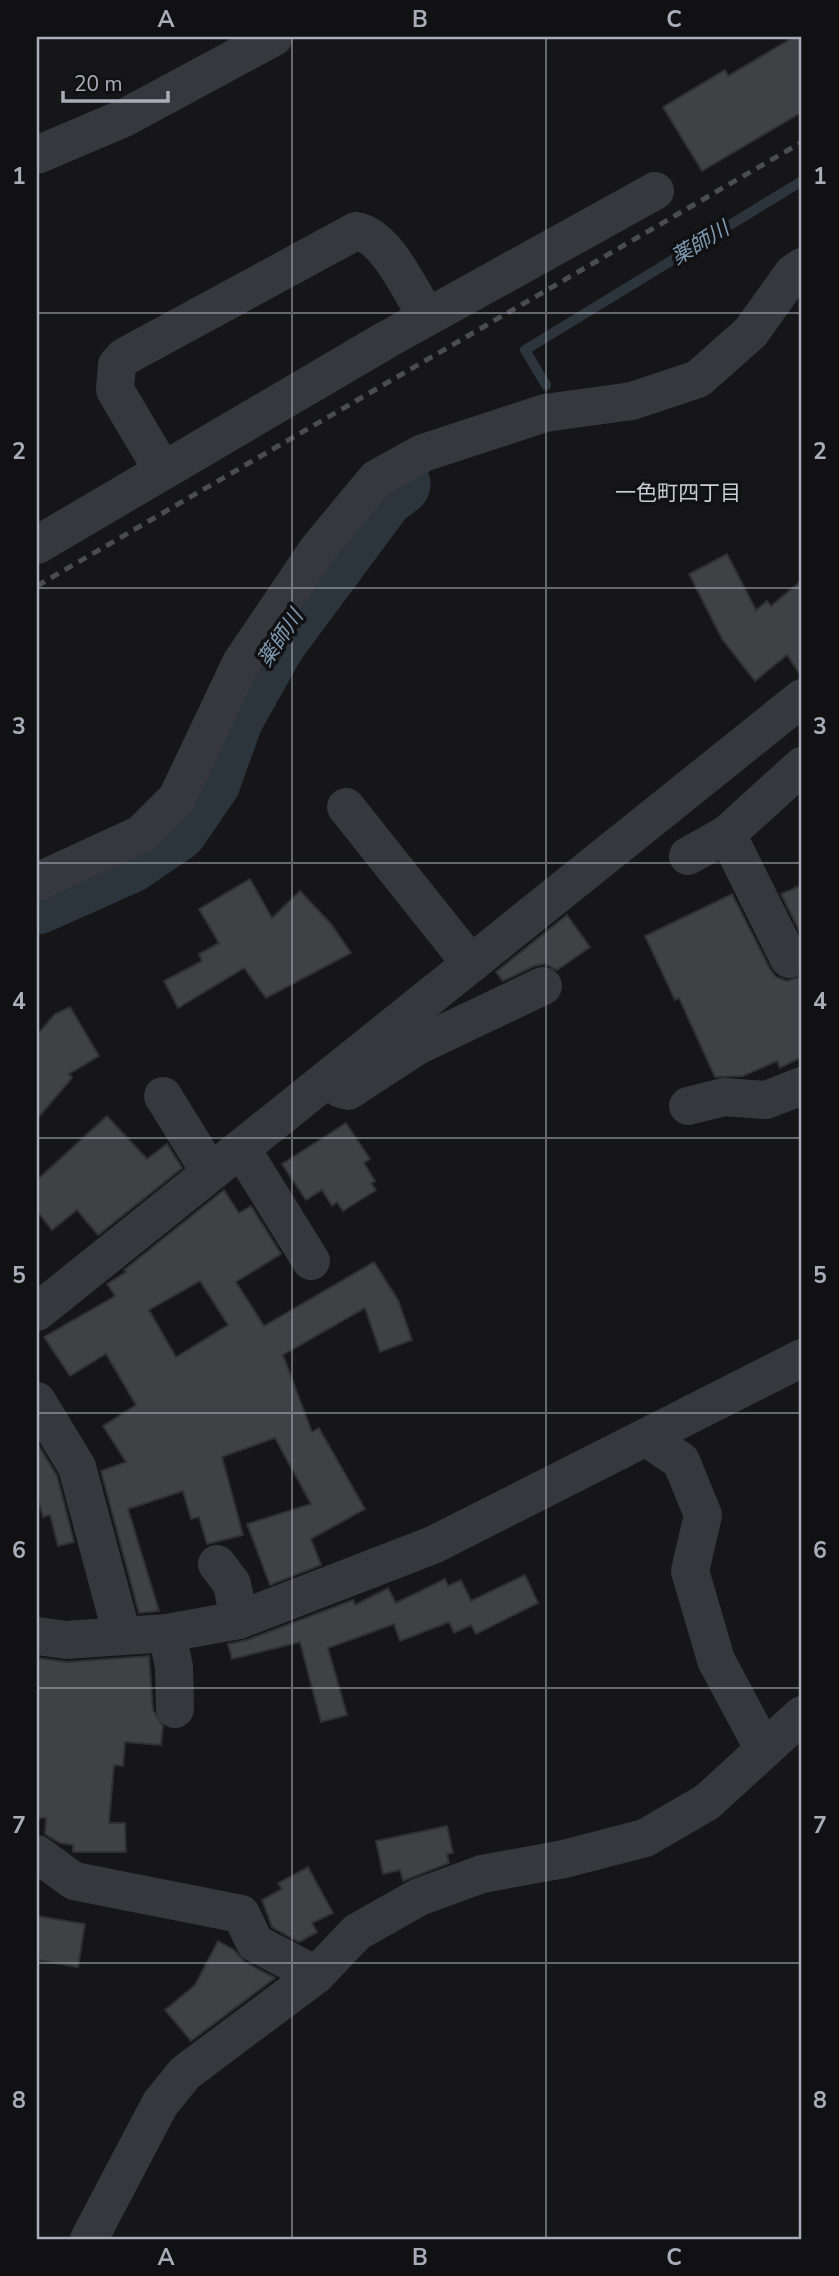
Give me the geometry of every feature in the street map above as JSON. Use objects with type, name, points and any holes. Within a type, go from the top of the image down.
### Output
[{"type":"street","points":[[37,155],[124,118],[274,37]]},
{"type":"street","points":[[37,545],[427,317],[655,191]]},
{"type":"street","points":[[163,471],[115,390],[117,365],[124,357],[356,231],[368,233],[380,242],[427,317]]},
{"type":"street","points":[[37,882],[141,834],[177,798],[242,663],[318,549],[376,479],[423,453],[545,413],[632,401],[698,379],[751,332],[793,274],[802,267]]},
{"type":"street","points":[[37,1312],[802,698]]},
{"type":"street","points":[[688,856],[727,834],[802,766]]},
{"type":"street","points":[[346,807],[471,964]]},
{"type":"street","points":[[727,834],[789,959]]},
{"type":"street","points":[[319,1085],[348,1091],[417,1046],[543,986]]},
{"type":"street","points":[[688,1106],[724,1097],[766,1100],[802,1086]]},
{"type":"street","points":[[163,1096],[210,1172]]},
{"type":"street","points":[[241,1148],[311,1261]]},
{"type":"street","points":[[37,1636],[66,1640],[167,1633],[239,1620],[433,1545],[802,1359]]},
{"type":"street","points":[[37,1401],[77,1467],[122,1635]]},
{"type":"street","points":[[647,1438],[681,1461],[703,1516],[690,1571],[716,1660],[764,1751]]},
{"type":"street","points":[[217,1564],[232,1584],[239,1620]]},
{"type":"street","points":[[167,1633],[174,1667],[175,1709]]},
{"type":"street","points":[[89,2239],[160,2104],[185,2073],[316,1975],[357,1932],[419,1896],[482,1874],[564,1859],[645,1838],[707,1802],[802,1715]]},
{"type":"street","points":[[37,1854],[74,1881],[241,1914],[255,1943],[316,1975]]},
{"type":"building","points":[[794,37],[802,37],[802,112],[702,171],[663,107],[725,70],[728,76]]},
{"type":"building","points":[[727,554],[756,610],[767,601],[771,606],[802,580],[802,677],[787,655],[755,681],[722,639],[689,574]]},
{"type":"building","points":[[250,879],[272,918],[300,891],[331,924],[351,953],[266,998],[244,968],[178,1008],[164,981],[202,961],[199,954],[219,943],[199,909]]},
{"type":"building","points":[[802,885],[802,936],[781,894]]},
{"type":"building","points":[[732,894],[776,977],[787,981],[802,976],[802,1057],[780,1068],[777,1061],[743,1076],[715,1077],[679,998],[675,1000],[645,936]]},
{"type":"building","points":[[567,915],[590,947],[557,970],[545,964],[534,966],[503,981],[496,972]]},
{"type":"building","points":[[70,1007],[99,1056],[69,1074],[72,1078],[37,1119],[37,1035],[55,1014]]},
{"type":"building","points":[[107,1116],[147,1159],[167,1144],[182,1168],[98,1235],[77,1210],[52,1230],[37,1211],[37,1180]]},
{"type":"building","points":[[346,1123],[370,1159],[364,1163],[375,1181],[371,1183],[376,1190],[343,1211],[337,1202],[332,1206],[322,1190],[306,1200],[282,1164]]},
{"type":"building","points":[[224,1190],[239,1213],[251,1206],[281,1254],[236,1282],[264,1326],[374,1262],[398,1300],[412,1340],[380,1352],[365,1308],[283,1355],[312,1432],[319,1428],[365,1509],[311,1539],[321,1565],[270,1585],[247,1524],[311,1504],[275,1438],[222,1457],[243,1535],[207,1544],[199,1517],[191,1519],[183,1491],[128,1509],[159,1611],[139,1613],[101,1471],[126,1462],[103,1426],[136,1405],[106,1354],[70,1376],[44,1337],[115,1296],[107,1284],[126,1272],[124,1270]],"holes":[[[200,1281],[228,1325],[176,1357],[149,1310]]]},
{"type":"building","points":[[37,1443],[57,1476],[74,1542],[58,1546],[50,1515],[43,1517],[37,1495]]},
{"type":"building","points":[[525,1575],[538,1603],[476,1634],[471,1625],[454,1633],[449,1622],[400,1641],[394,1624],[328,1648],[347,1715],[321,1722],[300,1642],[232,1659],[228,1644],[247,1640],[353,1600],[355,1605],[388,1588],[396,1603],[445,1579],[448,1586],[461,1580],[471,1601]]},
{"type":"building","points":[[149,1656],[153,1710],[163,1726],[161,1745],[125,1742],[123,1766],[114,1765],[109,1823],[125,1823],[126,1852],[73,1852],[73,1845],[60,1843],[45,1834],[46,1818],[37,1818],[37,1658],[67,1662]]},
{"type":"building","points":[[447,1826],[453,1853],[447,1854],[449,1863],[403,1881],[400,1870],[383,1874],[376,1841]]},
{"type":"building","points":[[308,1867],[333,1913],[312,1923],[317,1932],[299,1942],[272,1927],[262,1900],[282,1889],[278,1883]]},
{"type":"building","points":[[37,1916],[85,1924],[78,1967],[37,1960]]},
{"type":"building","points":[[218,1941],[234,1950],[245,1962],[275,1978],[191,2041],[165,2010],[195,1985]]},
{"type":"waterway","name":"薬師川","points":[[546,385],[525,350],[802,181]]},
{"type":"waterway","name":"薬師川","points":[[37,903],[129,862],[176,830],[209,782],[232,718],[274,643],[383,496],[399,484]]},
{"type":"railway","points":[[37,586],[802,142]]},
{"type":"district","name":"一色町四丁目","points":[[678,493]]}]
